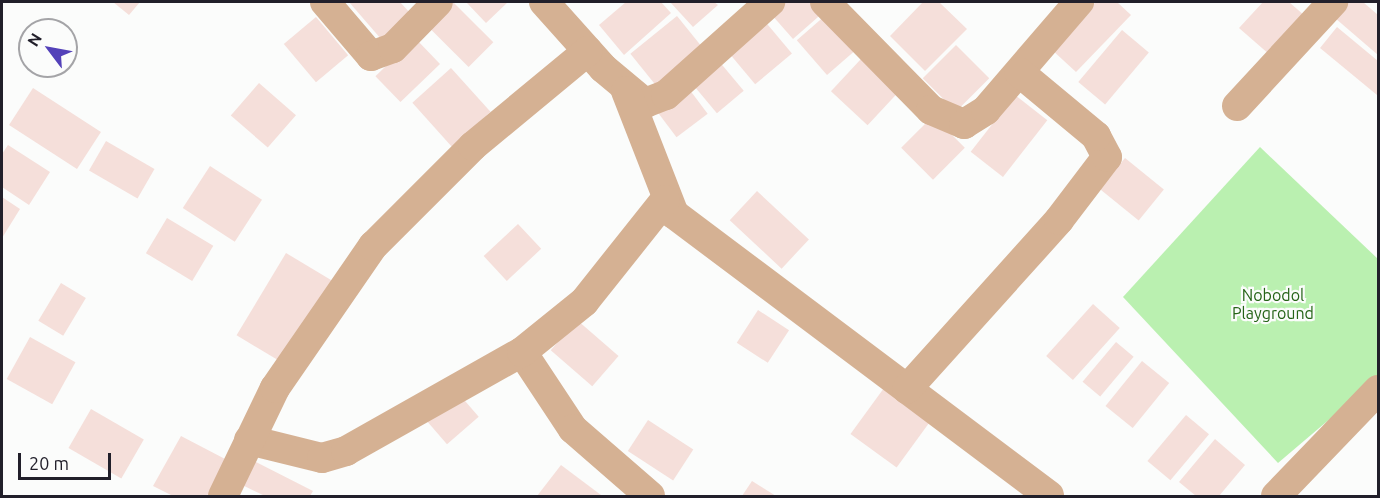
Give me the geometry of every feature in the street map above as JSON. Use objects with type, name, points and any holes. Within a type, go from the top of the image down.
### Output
[{"type":"street","points":[[325,2],[371,56],[393,48],[438,2]]},
{"type":"street","points":[[544,2],[626,91],[645,103],[666,96],[770,2]]},
{"type":"street","points":[[825,2],[946,120],[964,124],[986,110],[1079,2]]},
{"type":"street","points":[[1237,106],[1333,2]]},
{"type":"street","points":[[223,496],[275,388],[372,246],[473,146],[588,51]]},
{"type":"street","points":[[908,389],[1059,220],[1107,157],[1096,136],[1020,73]]},
{"type":"street","points":[[626,91],[665,200],[692,230],[1049,496]]},
{"type":"street","points":[[249,440],[322,458],[346,451],[522,352],[584,302],[665,200]]},
{"type":"street","points":[[522,352],[573,429],[650,496]]},
{"type":"street","points":[[1276,496],[1378,390]]},
{"type":"green space","name":"Nobodol Playground","points":[[1260,147],[1378,259],[1378,378],[1278,463],[1123,297]]},
{"type":"building","points":[[113,2],[140,2],[129,15]]},
{"type":"building","points":[[349,2],[400,2],[411,14],[381,39]]},
{"type":"building","points":[[453,2],[493,42],[469,67],[428,27]]},
{"type":"building","points":[[466,2],[508,2],[486,23]]},
{"type":"building","points":[[626,2],[661,2],[671,13],[624,55],[599,25]]},
{"type":"building","points":[[670,2],[714,2],[718,5],[693,27]]},
{"type":"building","points":[[785,2],[819,2],[826,10],[793,39],[771,14]]},
{"type":"building","points":[[923,2],[939,2],[967,29],[925,71],[890,36]]},
{"type":"building","points":[[1096,2],[1117,2],[1131,15],[1076,72],[1051,49]]},
{"type":"building","points":[[1263,2],[1289,2],[1305,16],[1270,55],[1239,28]]},
{"type":"building","points":[[1349,2],[1363,2],[1378,15],[1378,55],[1335,18]]},
{"type":"building","points":[[827,14],[857,49],[827,75],[797,40]]},
{"type":"building","points":[[677,16],[704,49],[657,87],[630,54]]},
{"type":"building","points":[[316,17],[348,55],[316,82],[284,44]]},
{"type":"building","points":[[763,19],[792,53],[755,84],[726,50]]},
{"type":"building","points":[[1337,27],[1378,61],[1377,95],[1320,48]]},
{"type":"building","points":[[1122,30],[1149,52],[1105,105],[1078,82]]},
{"type":"building","points":[[415,38],[440,64],[400,102],[375,76]]},
{"type":"building","points":[[956,45],[989,78],[956,111],[923,78]]},
{"type":"building","points":[[861,59],[898,93],[868,125],[831,91]]},
{"type":"building","points":[[718,60],[744,91],[717,113],[691,82]]},
{"type":"building","points":[[451,68],[490,112],[452,147],[412,103]]},
{"type":"building","points":[[259,83],[296,115],[268,148],[231,115]]},
{"type":"building","points":[[686,85],[708,114],[677,137],[655,108]]},
{"type":"building","points":[[33,88],[101,132],[77,169],[9,125]]},
{"type":"building","points":[[1015,95],[1047,120],[1003,177],[971,152]]},
{"type":"building","points":[[933,116],[965,148],[933,180],[901,148]]},
{"type":"building","points":[[106,141],[154,169],[137,198],[89,170]]},
{"type":"building","points":[[8,145],[50,172],[29,205],[2,187],[2,154]]},
{"type":"building","points":[[1125,158],[1164,189],[1139,221],[1100,189]]},
{"type":"building","points":[[210,166],[262,200],[235,242],[183,208]]},
{"type":"building","points":[[757,191],[809,239],[782,269],[730,220]]},
{"type":"building","points":[[2,197],[20,209],[2,238]]},
{"type":"building","points":[[167,218],[213,246],[192,281],[146,253]]},
{"type":"building","points":[[518,224],[541,249],[507,281],[484,256]]},
{"type":"building","points":[[286,253],[332,281],[283,363],[237,335]]},
{"type":"building","points":[[61,283],[86,298],[63,336],[38,321]]},
{"type":"building","points":[[1093,304],[1120,328],[1073,380],[1046,356]]},
{"type":"building","points":[[758,310],[789,330],[768,363],[737,343]]},
{"type":"building","points":[[577,320],[619,356],[592,386],[551,350]]},
{"type":"building","points":[[30,337],[75,362],[52,404],[7,379]]},
{"type":"building","points":[[1116,342],[1134,357],[1100,397],[1083,382]]},
{"type":"building","points":[[1142,361],[1169,383],[1133,428],[1105,406]]},
{"type":"building","points":[[884,388],[930,422],[897,468],[850,434]]},
{"type":"building","points":[[459,394],[479,417],[447,444],[427,422]]},
{"type":"building","points":[[91,409],[144,440],[121,478],[68,448]]},
{"type":"building","points":[[1186,415],[1209,434],[1170,480],[1147,461]]},
{"type":"building","points":[[648,420],[693,449],[673,480],[628,451]]},
{"type":"building","points":[[181,436],[227,460],[207,496],[173,496],[153,486]]},
{"type":"building","points":[[1215,439],[1245,465],[1219,496],[1196,496],[1179,482]]},
{"type":"building","points":[[250,459],[313,491],[310,496],[265,496],[238,483]]},
{"type":"building","points":[[561,465],[601,495],[537,496]]},
{"type":"building","points":[[752,481],[776,496],[742,496]]}]
